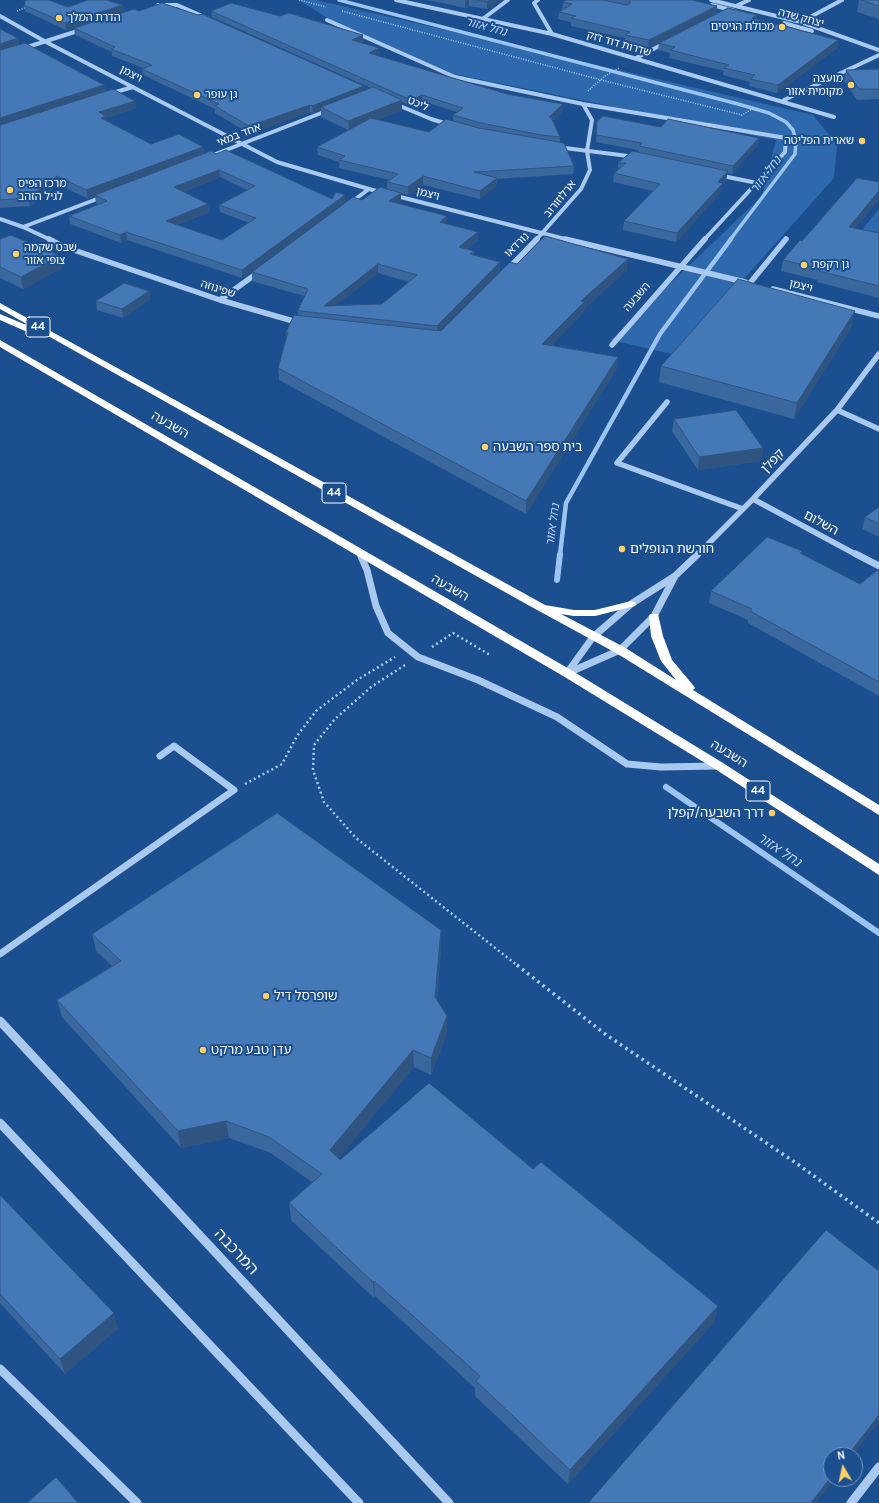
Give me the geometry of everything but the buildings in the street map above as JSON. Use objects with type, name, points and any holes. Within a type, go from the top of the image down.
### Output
[{"type":"highway","name":"השבעה","points":[[0,306],[593,637],[620,650],[879,811]]},
{"type":"highway","points":[[0,317],[76,349]]},
{"type":"highway","name":"השבעה","points":[[0,343],[360,554],[567,673],[719,766],[879,870]]},
{"type":"highway","points":[[532,603],[574,613],[595,612],[631,604]]},
{"type":"highway","points":[[654,616],[657,636],[667,661],[696,697]]},
{"type":"street","name":"שדרות דוד ז'זק","points":[[396,0],[552,34],[782,100],[834,117]]},
{"type":"street","points":[[484,18],[508,0]]},
{"type":"street","points":[[538,0],[534,3],[552,34]]},
{"type":"street","name":"יצחק שדה","points":[[711,0],[801,22],[836,36],[879,50]]},
{"type":"street","points":[[724,13],[746,0]]},
{"type":"street","points":[[801,22],[842,0]]},
{"type":"street","name":"יצחק שדה","points":[[704,3],[836,36]]},
{"type":"street","points":[[149,7],[157,5],[177,5],[213,20]]},
{"type":"street","name":"ויצמן","points":[[0,16],[46,42],[277,162],[369,189],[542,234],[681,265],[757,285]]},
{"type":"street","points":[[327,20],[455,77],[584,104]]},
{"type":"street","points":[[15,50],[46,42],[90,27]]},
{"type":"street","points":[[636,58],[670,40]]},
{"type":"street","points":[[782,100],[792,98],[879,55]]},
{"type":"street","points":[[103,96],[133,86]]},
{"type":"street","name":"ליכט","points":[[387,100],[431,119],[459,127]]},
{"type":"street","name":"ארלוזורוב","points":[[542,234],[581,189],[590,170],[587,150],[592,120],[584,104]]},
{"type":"street","name":"השבעה","points":[[584,104],[786,138],[785,152],[681,265],[612,345]]},
{"type":"street","name":"אחד במאי","points":[[205,158],[336,108]]},
{"type":"street","points":[[548,146],[640,158]]},
{"type":"street","points":[[710,173],[757,183]]},
{"type":"street","points":[[344,208],[369,189]]},
{"type":"street","points":[[23,227],[110,194]]},
{"type":"street","name":"שפינוזה","points":[[0,219],[23,227],[62,246],[220,300],[308,325]]},
{"type":"street","name":"נורדאו","points":[[504,273],[542,234]]},
{"type":"street","points":[[750,283],[786,239]]},
{"type":"street","points":[[220,300],[263,268]]},
{"type":"street","name":"ויצמן","points":[[765,287],[879,316]]},
{"type":"street","name":"קפלן","points":[[567,673],[593,637],[631,604],[675,576],[753,499],[837,410],[879,354]]},
{"type":"street","points":[[667,402],[617,463],[743,509]]},
{"type":"street","points":[[837,410],[879,429]]},
{"type":"street","name":"השלום","points":[[753,499],[879,566]]},
{"type":"street","points":[[360,554],[367,570],[376,606],[388,633],[418,657],[478,680],[557,717],[627,764],[661,767],[719,766]]},
{"type":"street","name":"קפלן","points":[[567,673],[620,650],[654,616],[675,576]]},
{"type":"street","points":[[0,954],[234,790],[174,746],[160,756]]},
{"type":"street","name":"המרכבה","points":[[0,1021],[449,1503]]},
{"type":"street","points":[[0,1123],[359,1503]]},
{"type":"street","points":[[0,1369],[137,1503]]},
{"type":"street","points":[[851,1503],[879,1467]]},
{"type":"path","points":[[299,0],[330,8]]},
{"type":"path","points":[[0,16],[32,5]]},
{"type":"path","points":[[338,10],[601,80],[742,115],[746,112]]},
{"type":"path","points":[[575,102],[605,76],[620,67]]},
{"type":"path","points":[[490,656],[453,634],[371,687],[335,719],[314,745],[313,770],[324,802],[356,838],[605,1034],[796,1163],[879,1223]]},
{"type":"path","points":[[234,790],[282,764],[297,736],[316,711],[357,680],[408,649]]},
{"type":"shaded area","points":[[299,0],[316,0],[813,115],[837,145],[834,178],[676,355],[611,340],[762,196],[776,140],[454,74],[334,22]]},
{"type":"shaded area","points":[[879,209],[879,242],[856,237]]},
{"type":"waterway","name":"נחל אזור","points":[[339,0],[738,104],[769,113],[786,122],[793,130],[796,141],[795,154],[730,240]]},
{"type":"waterway","name":"נחל אזור","points":[[560,555],[566,503],[660,334],[731,239]]},
{"type":"waterway","name":"נחל אזור","points":[[557,580],[560,554]]},
{"type":"waterway","name":"נחל אזור","points":[[666,787],[879,933]]},
{"type":"place","name":"הדרת המלך","points":[[59,18]]},
{"type":"place","name":"מכולת הגיסים","points":[[782,27]]},
{"type":"place","name":"מועצה מקומית אזור","points":[[851,85]]},
{"type":"place","name":"גן עופר","points":[[197,95]]},
{"type":"place","name":"שארית הפליטה","points":[[862,141]]},
{"type":"place","name":"מרכז הפיס לגיל הזהב","points":[[10,190]]},
{"type":"place","name":"שבט שקמה צופי אזור","points":[[16,254]]},
{"type":"place","name":"גן רקפת","points":[[804,265]]},
{"type":"place","name":"בית ספר השבעה","points":[[485,447]]},
{"type":"place","name":"חורשת הנופלים","points":[[622,549]]},
{"type":"place","name":"דרך השבעה/קפלן","points":[[772,813]]},
{"type":"place","name":"שופרסל דיל","points":[[266,996]]},
{"type":"place","name":"עדן טבע מרקט","points":[[203,1050]]}]
